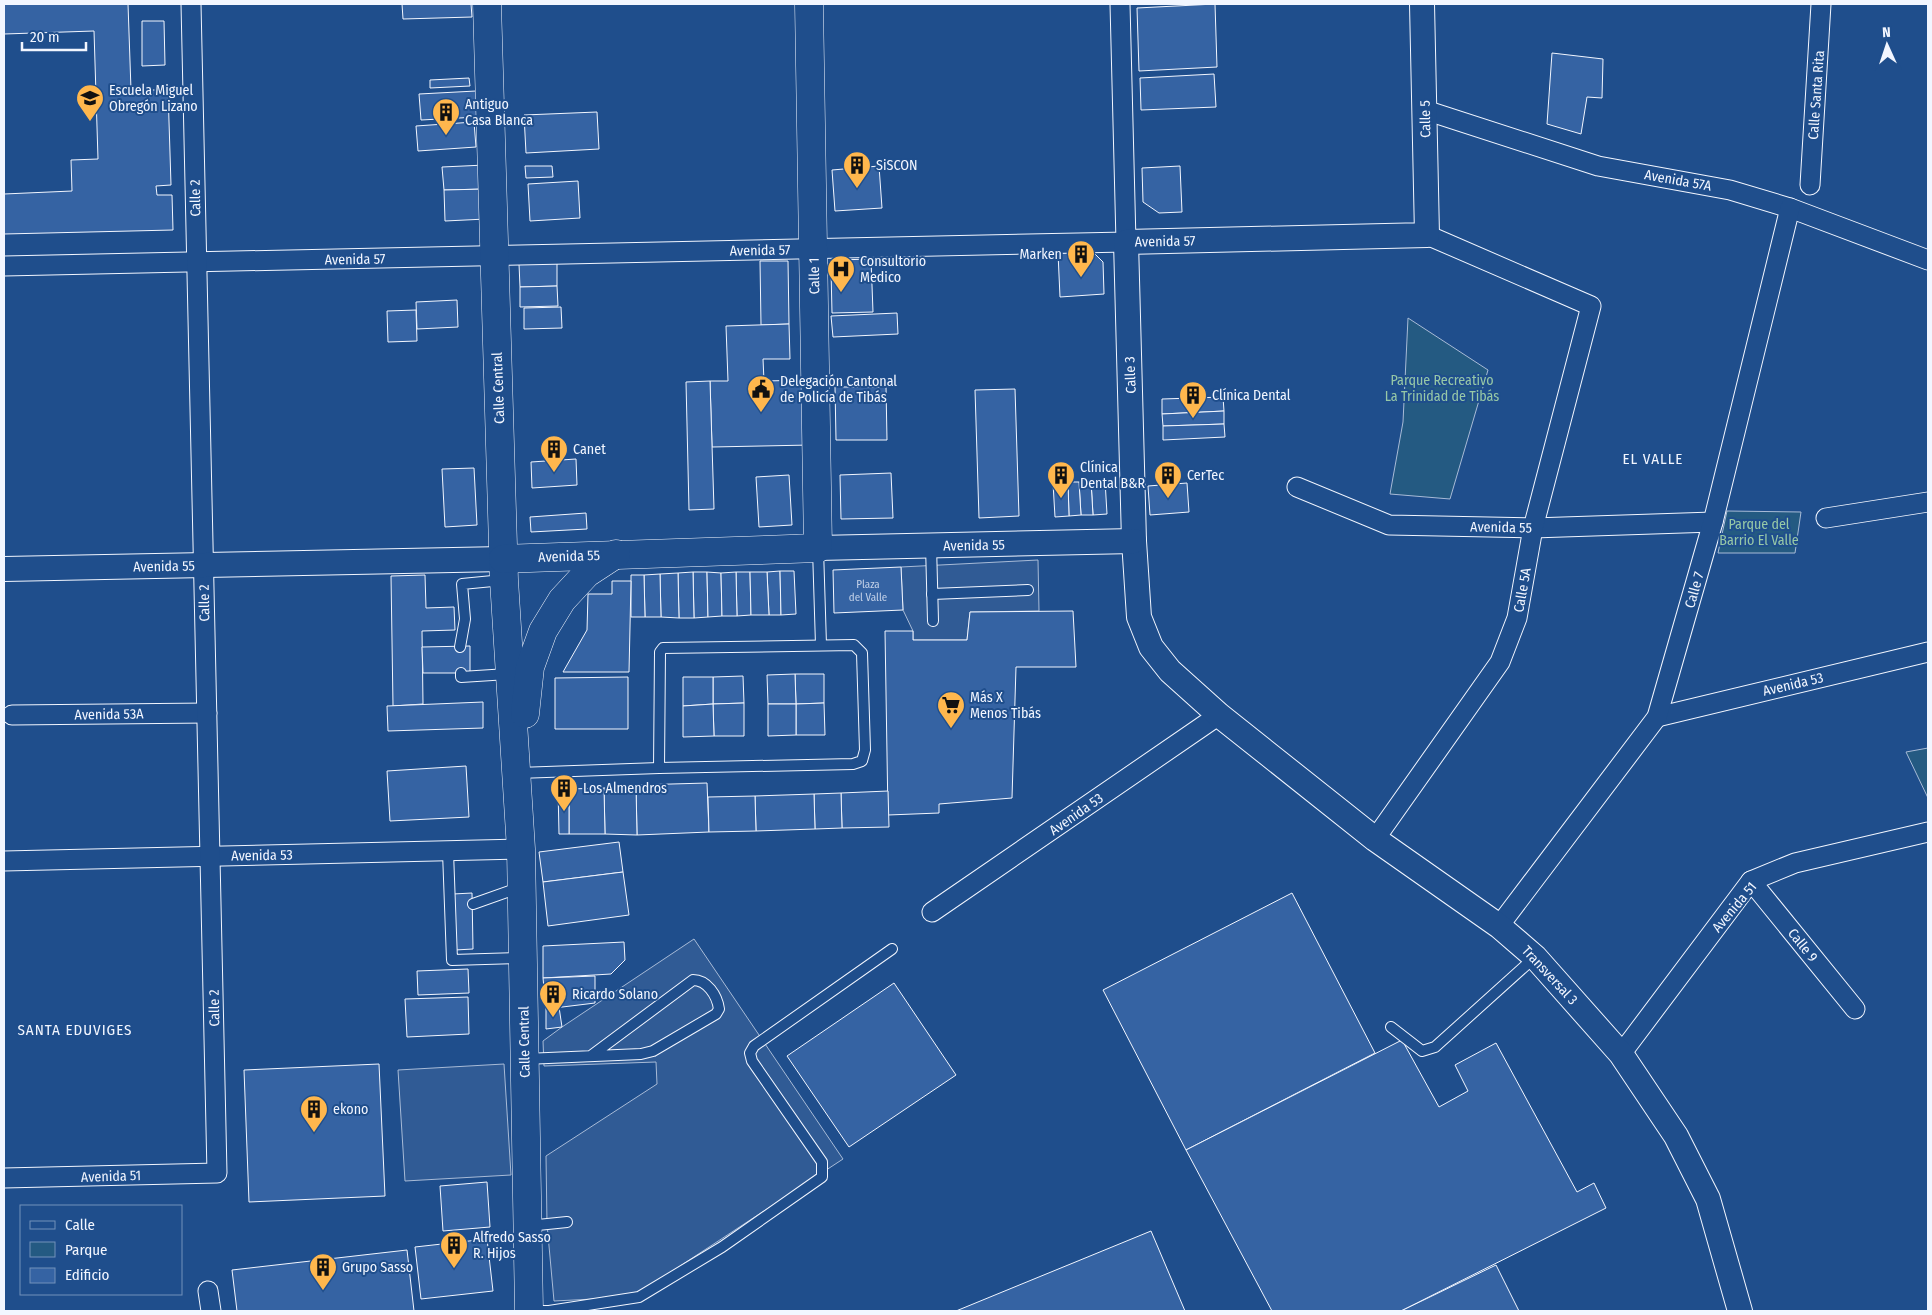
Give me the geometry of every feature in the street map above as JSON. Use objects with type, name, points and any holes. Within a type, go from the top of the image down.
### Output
[{"type":"main road","name":"Calle Central","points":[[486,4],[504,570],[518,773],[521,849],[528,1311]]},
{"type":"main road","name":"Calle 1","points":[[809,4],[818,548]]},
{"type":"main road","name":"Avenida 55","points":[[504,570],[616,554],[818,548]]},
{"type":"main road","name":"Calle Central","points":[[518,773],[530,667],[543,631],[562,600],[587,573],[616,554]]},
{"type":"street","name":"Calle 2","points":[[191,4],[217,1173]]},
{"type":"street","name":"Calle 3","points":[[1120,4],[1134,541],[1139,617],[1151,648],[1170,671],[1219,715]]},
{"type":"street","name":"Calle 5","points":[[1422,4],[1427,235]]},
{"type":"street","name":"Calle Santa Rita","points":[[1810,185],[1821,4]]},
{"type":"street","name":"Avenida 57A","points":[[1425,110],[1598,166],[1730,190],[1790,208],[1928,260]]},
{"type":"street","name":"Calle 7","points":[[1499,926],[1657,717],[1713,522],[1790,208]]},
{"type":"street","name":"Avenida 57","points":[[4,266],[1427,235],[1591,306]]},
{"type":"street","name":"Calle 5A","points":[[1375,839],[1500,662],[1517,618],[1533,528],[1591,306]]},
{"type":"street","name":"Avenida 55","points":[[1297,487],[1389,525],[1533,528],[1713,522]]},
{"type":"street","points":[[1826,518],[1928,502]]},
{"type":"street","name":"Avenida 55","points":[[818,548],[1134,541]]},
{"type":"street","name":"Avenida 55","points":[[4,568],[204,565],[504,570]]},
{"type":"street","name":"Avenida 53","points":[[1657,717],[1928,652]]},
{"type":"street","name":"Avenida 53A","points":[[12,715],[207,713]]},
{"type":"street","name":"Avenida 53","points":[[932,912],[1219,715]]},
{"type":"street","name":"Transversal 3","points":[[1219,715],[1375,839],[1499,926],[1535,956],[1621,1054],[1676,1136],[1708,1199],[1740,1311]]},
{"type":"street","name":"Avenida 51","points":[[1621,1054],[1751,881],[1795,863],[1928,832]]},
{"type":"street","name":"Avenida 53","points":[[4,861],[521,849]]},
{"type":"street","name":"Calle 9","points":[[1751,881],[1855,1009]]},
{"type":"street","name":"Avenida 51","points":[[4,1178],[217,1173]]},
{"type":"street","points":[[208,1291],[211,1311]]},
{"type":"lane","points":[[931,546],[933,621]]},
{"type":"lane","points":[[818,548],[821,645]]},
{"type":"lane","points":[[460,646],[465,619],[462,584],[504,570]]},
{"type":"lane","points":[[932,594],[1028,590]]},
{"type":"lane","points":[[518,773],[853,764],[862,761],[866,750],[862,653],[854,645],[663,648],[660,652],[659,768]]},
{"type":"lane","points":[[461,673],[461,677],[510,674]]},
{"type":"lane","points":[[448,852],[452,912],[452,960],[523,958]]},
{"type":"lane","points":[[472,904],[522,887]]},
{"type":"lane","points":[[528,1311],[549,1311],[639,1297],[722,1247],[822,1178],[822,1162],[752,1061],[750,1053],[754,1046],[892,949]]},
{"type":"lane","points":[[1391,1027],[1422,1051],[1434,1047],[1535,956]]},
{"type":"lane","points":[[524,1059],[641,1054],[653,1050],[716,1014],[719,1004],[708,984],[700,980],[693,980],[686,983],[592,1055]]},
{"type":"lane","points":[[527,1226],[567,1222]]},
{"type":"green space","name":"Parque Recreativo La Trinidad de Tibás","points":[[1408,318],[1488,370],[1450,499],[1390,494],[1403,422]]},
{"type":"green space","name":"Parque del Barrio El Valle","points":[[1727,511],[1801,512],[1795,553],[1718,553]]},
{"type":"green space","points":[[1928,748],[1928,798],[1906,752]]},
{"type":"shaded area","points":[[1038,560],[1039,611],[970,612],[967,640],[913,640],[913,631],[903,610],[901,567]]},
{"type":"shaded area","points":[[694,939],[843,1159],[633,1297],[554,1301],[547,1224],[546,1156],[657,1084],[656,1062],[544,1066],[543,1041]]},
{"type":"shaded area","points":[[504,1064],[511,1175],[405,1181],[398,1070]]},
{"type":"building","points":[[4,4],[128,4],[131,90],[168,90],[171,185],[156,186],[157,195],[172,195],[173,230],[4,234],[4,194],[72,191],[71,160],[98,159],[94,31],[4,34]]},
{"type":"building","points":[[402,4],[471,4],[472,17],[403,19]]},
{"type":"building","points":[[1215,4],[1217,67],[1139,71],[1137,8]]},
{"type":"building","points":[[142,21],[164,21],[165,65],[142,66]]},
{"type":"building","points":[[1552,53],[1603,59],[1602,98],[1587,97],[1581,134],[1547,124]]},
{"type":"building","points":[[1214,74],[1216,107],[1141,110],[1140,78]]},
{"type":"building","points":[[469,78],[470,86],[430,88],[430,80]]},
{"type":"building","points":[[476,91],[478,117],[421,120],[419,94]]},
{"type":"building","points":[[597,112],[599,149],[526,153],[524,115]]},
{"type":"building","name":"Antiguo Casa Blanca","points":[[474,122],[476,147],[418,151],[416,126]]},
{"type":"building","points":[[485,165],[485,189],[444,190],[442,167]]},
{"type":"building","points":[[525,166],[552,166],[553,177],[526,178]]},
{"type":"building","name":"SiSCON","points":[[879,166],[882,208],[835,211],[832,170]]},
{"type":"building","points":[[1180,166],[1182,212],[1159,213],[1143,202],[1142,168]]},
{"type":"building","points":[[578,181],[580,218],[530,221],[528,184]]},
{"type":"building","points":[[485,189],[486,219],[445,221],[444,190]]},
{"type":"building","name":"Marken","points":[[1093,252],[1103,262],[1104,294],[1060,297],[1058,253]]},
{"type":"building","points":[[871,259],[873,312],[832,313],[831,270],[838,260]]},
{"type":"building","points":[[760,261],[788,261],[789,324],[761,325]]},
{"type":"building","points":[[557,262],[557,286],[520,287],[519,264]]},
{"type":"building","points":[[557,286],[558,306],[520,307],[520,287]]},
{"type":"building","points":[[457,300],[458,327],[417,329],[416,302]]},
{"type":"building","points":[[561,307],[562,328],[524,329],[524,308]]},
{"type":"building","points":[[416,310],[417,341],[388,342],[387,311]]},
{"type":"building","points":[[897,313],[898,334],[833,337],[831,316]]},
{"type":"building","name":"Delegación Cantonal de Policía de Tibás","points":[[789,324],[790,359],[763,359],[764,381],[810,380],[811,445],[712,447],[710,381],[728,381],[726,326]]},
{"type":"building","points":[[710,381],[714,509],[689,510],[686,382]]},
{"type":"building","points":[[835,387],[886,387],[887,440],[836,440]]},
{"type":"building","points":[[1015,389],[1019,516],[979,518],[975,390]]},
{"type":"building","points":[[1223,397],[1224,411],[1162,414],[1162,399]]},
{"type":"building","name":"Clínica Dental","points":[[1224,411],[1224,424],[1163,426],[1162,414]]},
{"type":"building","points":[[1224,424],[1225,437],[1163,440],[1163,426]]},
{"type":"building","name":"Canet","points":[[576,459],[577,485],[532,488],[531,462]]},
{"type":"building","points":[[474,468],[477,525],[445,527],[442,469]]},
{"type":"building","points":[[891,473],[893,518],[841,519],[840,475]]},
{"type":"building","points":[[789,475],[792,525],[759,527],[756,477]]},
{"type":"building","points":[[1105,480],[1107,514],[1093,515],[1091,481]]},
{"type":"building","points":[[1091,481],[1093,515],[1081,515],[1079,482]]},
{"type":"building","points":[[1068,482],[1079,482],[1081,515],[1069,516]]},
{"type":"building","name":"Clínica Dental B&R","points":[[1068,482],[1069,516],[1055,517],[1053,483]]},
{"type":"building","name":"CerTec","points":[[1187,483],[1189,512],[1150,515],[1148,486]]},
{"type":"building","points":[[586,513],[587,529],[531,532],[530,517]]},
{"type":"building","points":[[901,567],[903,610],[834,613],[833,570]]},
{"type":"building","points":[[780,571],[781,615],[769,615],[767,572]]},
{"type":"building","points":[[780,571],[794,571],[796,614],[781,615]]},
{"type":"building","points":[[693,572],[707,572],[708,617],[694,618]]},
{"type":"building","points":[[693,572],[694,618],[679,618],[678,573]]},
{"type":"building","points":[[707,572],[721,573],[722,616],[708,617]]},
{"type":"building","points":[[736,572],[750,572],[751,615],[737,616]]},
{"type":"building","points":[[736,572],[737,616],[722,616],[721,573]]},
{"type":"building","points":[[750,572],[767,572],[769,615],[751,615]]},
{"type":"building","points":[[678,573],[679,618],[661,617],[660,574]]},
{"type":"building","points":[[660,574],[661,617],[645,617],[644,575]]},
{"type":"building","points":[[425,575],[426,608],[454,607],[455,630],[422,631],[423,704],[393,706],[391,576]]},
{"type":"building","points":[[631,575],[644,575],[645,617],[631,617]]},
{"type":"building","points":[[612,581],[631,581],[629,672],[563,672],[587,630],[588,594],[612,594]]},
{"type":"building","name":"Más X Menos Tibás","points":[[1073,611],[1076,667],[1016,667],[1012,798],[939,804],[939,813],[888,815],[885,631],[913,631],[913,640],[967,640],[970,612]]},
{"type":"building","points":[[470,646],[470,673],[423,673],[422,647]]},
{"type":"building","points":[[795,674],[824,674],[824,703],[796,704]]},
{"type":"building","points":[[795,674],[796,704],[768,704],[767,675]]},
{"type":"building","points":[[743,676],[744,703],[713,704],[713,677]]},
{"type":"building","points":[[628,677],[628,729],[555,729],[555,678]]},
{"type":"building","points":[[683,677],[713,677],[713,704],[683,706]]},
{"type":"building","points":[[483,702],[483,728],[388,731],[387,706]]},
{"type":"building","points":[[744,703],[744,736],[714,736],[713,704]]},
{"type":"building","points":[[824,703],[825,735],[796,735],[796,704]]},
{"type":"building","points":[[713,704],[714,736],[683,737],[683,706]]},
{"type":"building","points":[[768,704],[796,704],[796,735],[768,736]]},
{"type":"building","points":[[466,766],[469,817],[390,821],[387,771]]},
{"type":"building","points":[[707,783],[709,832],[637,835],[636,785]]},
{"type":"building","points":[[636,785],[637,835],[605,834],[604,788]]},
{"type":"building","points":[[604,788],[605,834],[569,834],[569,789]]},
{"type":"building","name":"Los Almendros","points":[[558,789],[569,789],[569,834],[559,834]]},
{"type":"building","points":[[888,791],[889,827],[842,828],[841,793]]},
{"type":"building","points":[[841,793],[842,828],[815,829],[814,794]]},
{"type":"building","points":[[814,794],[815,829],[756,831],[755,796]]},
{"type":"building","points":[[755,796],[756,831],[709,832],[708,797]]},
{"type":"building","points":[[619,842],[623,872],[543,882],[539,852]]},
{"type":"building","points":[[623,872],[629,915],[548,926],[543,882]]},
{"type":"building","points":[[472,893],[473,949],[455,950],[453,894]]},
{"type":"building","points":[[1292,893],[1375,1053],[1186,1150],[1103,990]]},
{"type":"building","points":[[624,942],[625,960],[611,974],[543,978],[543,946]]},
{"type":"building","points":[[468,969],[469,993],[418,995],[417,971]]},
{"type":"building","points":[[595,976],[595,1003],[546,1009],[543,978]]},
{"type":"building","points":[[894,983],[956,1075],[849,1147],[787,1056]]},
{"type":"building","points":[[468,997],[469,1034],[407,1037],[405,999]]},
{"type":"building","name":"Ricardo Solano","points":[[559,1007],[562,1027],[546,1029],[546,1009]]},
{"type":"building","points":[[1402,1040],[1439,1107],[1468,1091],[1455,1065],[1496,1043],[1577,1192],[1594,1183],[1606,1208],[1401,1311],[1272,1311],[1186,1150]]},
{"type":"building","name":"ekono","points":[[379,1064],[385,1196],[249,1202],[244,1070]]},
{"type":"building","points":[[487,1182],[490,1227],[443,1231],[440,1186]]},
{"type":"building","points":[[1151,1231],[1185,1311],[956,1311]]},
{"type":"building","name":"Alfredo Sasso R. Hijos","points":[[487,1239],[493,1291],[421,1299],[415,1247]]},
{"type":"building","name":"Grupo Sasso","points":[[407,1250],[414,1311],[237,1311],[232,1270]]},
{"type":"building","points":[[1496,1265],[1519,1311],[1401,1311]]},
{"type":"place","name":"Escuela Miguel Obregón Lizano","points":[[90,122]]},
{"type":"place","name":"Antiguo Casa Blanca","points":[[446,136]]},
{"type":"place","name":"SiSCON","points":[[857,189]]},
{"type":"place","name":"Marken","points":[[1081,278]]},
{"type":"place","name":"Consultorio Medico","points":[[841,293]]},
{"type":"place","name":"Delegación Cantonal de Policía de Tibás","points":[[761,413]]},
{"type":"place","name":"Clínica Dental","points":[[1193,419]]},
{"type":"place","name":"Canet","points":[[554,473]]},
{"type":"place","name":"Clínica Dental B&R","points":[[1061,499]]},
{"type":"place","name":"CerTec","points":[[1168,499]]},
{"type":"place","name":"Más X Menos Tibás","points":[[951,729]]},
{"type":"place","name":"Los Almendros","points":[[564,812]]},
{"type":"place","name":"Ricardo Solano","points":[[553,1018]]},
{"type":"place","name":"ekono","points":[[314,1133]]},
{"type":"place","name":"Alfredo Sasso R. Hijos","points":[[454,1269]]},
{"type":"place","name":"Grupo Sasso","points":[[323,1291]]},
{"type":"district","name":"EL VALLE","points":[[1653,459]]},
{"type":"district","name":"SANTA EDUVIGES","points":[[75,1030]]}]
